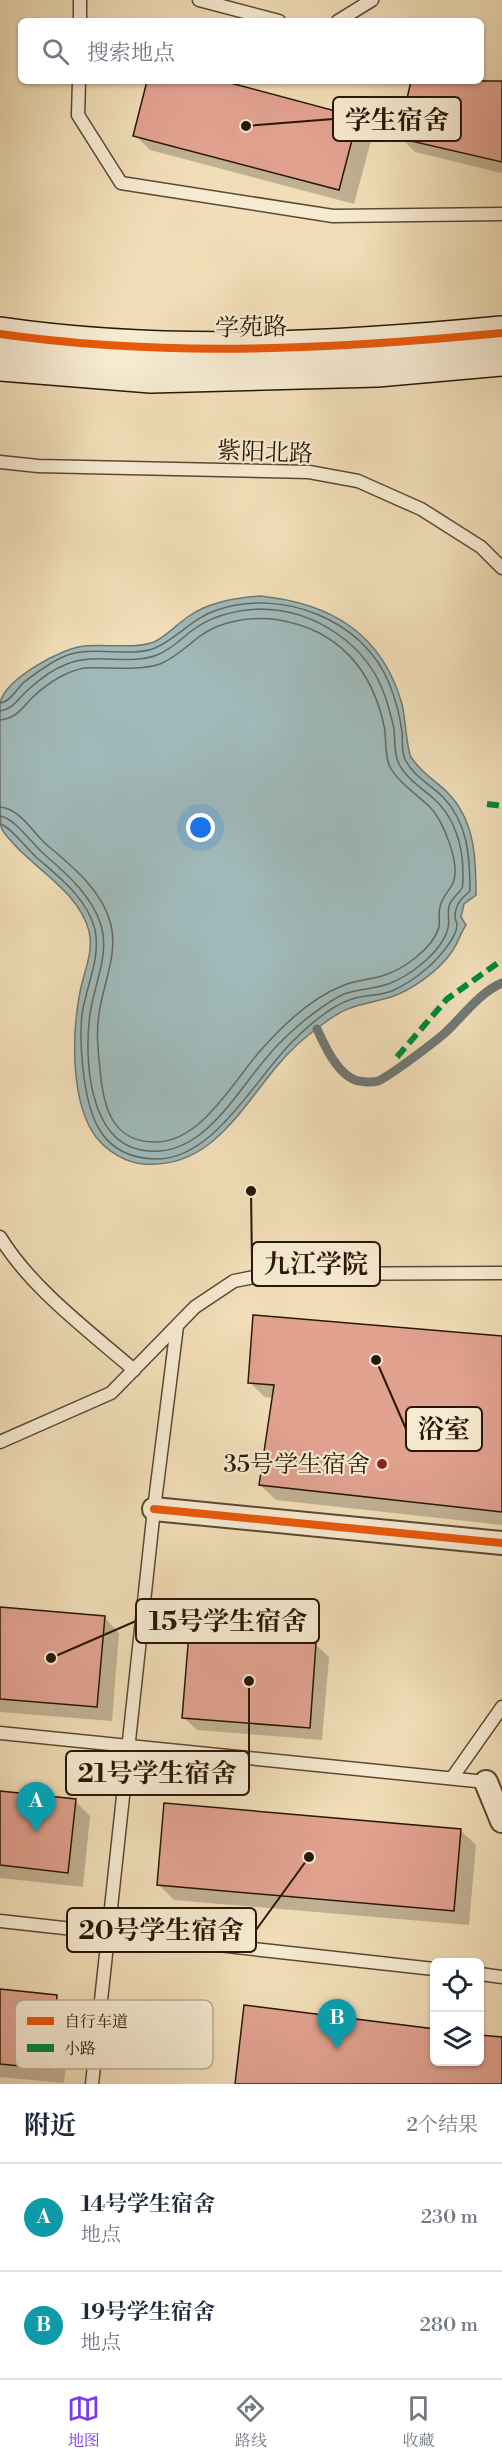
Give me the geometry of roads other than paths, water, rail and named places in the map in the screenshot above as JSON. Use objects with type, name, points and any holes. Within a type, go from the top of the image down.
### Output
[{"type":"street","name":"学苑路","points":[[0,334],[145,349],[381,345],[502,333]]},
{"type":"street","name":"学苑路","points":[[0,364],[151,376],[377,370],[502,360]]},
{"type":"street","points":[[154,1509],[502,1543]]},
{"type":"street","points":[[486,1782],[502,1821]]},
{"type":"lane","points":[[80,0],[80,18]]},
{"type":"lane","points":[[199,0],[268,18]]},
{"type":"lane","points":[[343,18],[372,0]]},
{"type":"lane","points":[[79,84],[78,116],[121,183],[333,216],[502,214]]},
{"type":"lane","name":"紫阳北路","points":[[0,462],[38,466],[309,472],[358,481],[421,509],[482,547],[502,568]]},
{"type":"lane","points":[[0,1238],[34,1279],[80,1324],[134,1370]]},
{"type":"lane","points":[[0,1442],[111,1393],[195,1307],[234,1281],[270,1274],[502,1273]]},
{"type":"lane","points":[[101,2000],[154,1509],[177,1326]]},
{"type":"lane","points":[[452,1778],[502,1707]]},
{"type":"lane","points":[[0,1733],[486,1782]]},
{"type":"lane","points":[[0,1921],[430,1968]]},
{"type":"lane","points":[[484,1975],[502,1977]]},
{"type":"lane","points":[[92,2084],[94,2069]]},
{"type":"water","points":[[260,596],[309,606],[330,615],[350,626],[367,640],[381,658],[393,679],[402,704],[411,757],[456,803],[468,827],[474,854],[476,895],[464,904],[461,917],[466,925],[455,947],[446,960],[432,973],[399,994],[356,1006],[332,1017],[287,1054],[236,1118],[205,1147],[187,1157],[167,1163],[137,1163],[117,1155],[100,1142],[81,1105],[75,1067],[75,1027],[89,954],[89,931],[84,917],[67,893],[22,852],[1,827],[0,703],[12,684],[23,675],[63,652],[85,646],[147,644],[159,639],[205,607]]},
{"type":"waterway","points":[[317,1029],[331,1056],[345,1074],[360,1081],[378,1081],[433,1043],[479,998],[502,983]]},
{"type":"place","name":"学生宿舍","points":[[246,126]]},
{"type":"place","name":"九江学院","points":[[251,1191]]},
{"type":"place","name":"浴室","points":[[376,1360]]},
{"type":"place","name":"35号学生宿舍","points":[[382,1464]]},
{"type":"place","name":"15号学生宿舍","points":[[51,1658]]},
{"type":"place","name":"21号学生宿舍","points":[[249,1681]]},
{"type":"place","name":"14号学生宿舍","points":[[36,1832]]},
{"type":"place","name":"20号学生宿舍","points":[[309,1857]]},
{"type":"place","name":"19号学生宿舍","points":[[337,2049]]}]
